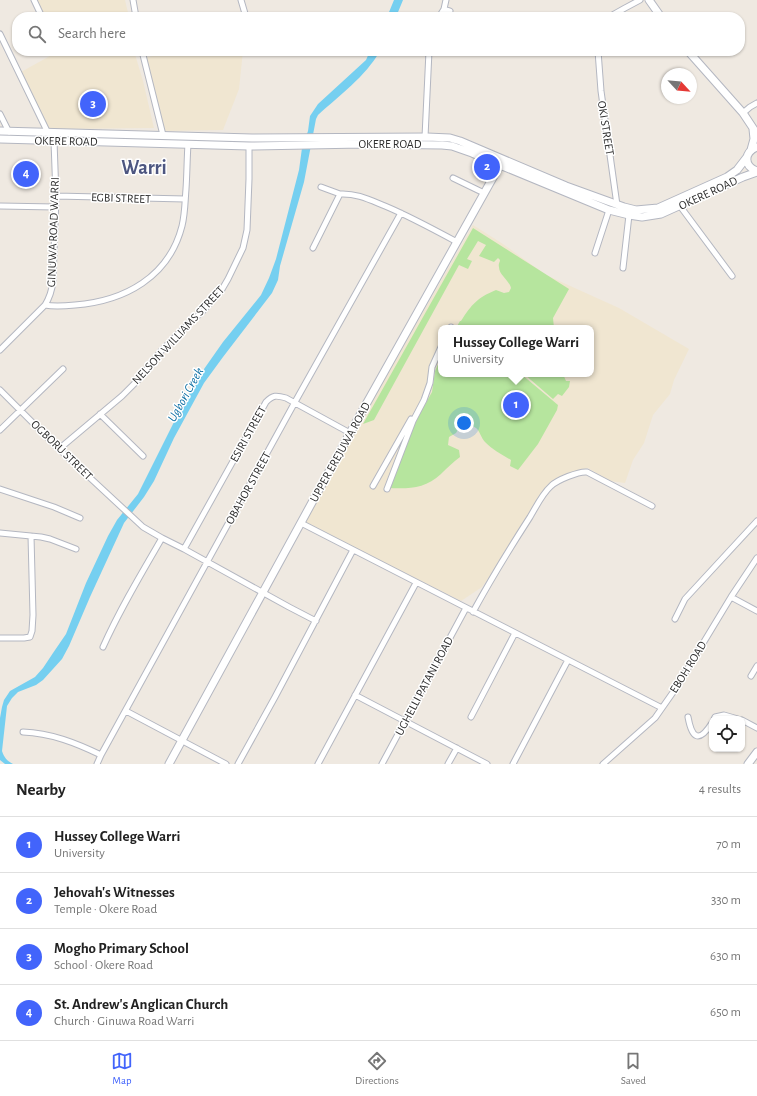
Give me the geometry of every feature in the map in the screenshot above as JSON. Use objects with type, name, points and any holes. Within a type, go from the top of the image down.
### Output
[{"type":"main road","points":[[649,0],[657,12]]},
{"type":"main road","points":[[692,56],[743,113],[755,131],[754,148]]},
{"type":"main road","name":"OKERE ROAD","points":[[0,131],[252,138],[305,138],[315,141],[362,144],[442,145],[462,149],[609,210],[642,217],[661,214],[757,172]]},
{"type":"main road","name":"OKERE ROAD","points":[[0,139],[249,146],[301,146],[315,141],[425,137],[450,138],[470,144],[566,186],[617,205],[636,210],[658,208],[669,204],[732,174],[737,170],[754,148]]},
{"type":"main road","points":[[747,157],[749,165],[757,172]]},
{"type":"main road","name":"UPPER EREJUWA ROAD","points":[[169,764],[300,523],[500,165]]},
{"type":"main road","points":[[748,764],[757,752]]},
{"type":"street","points":[[34,0],[40,12]]},
{"type":"street","points":[[133,0],[135,12]]},
{"type":"street","points":[[241,0],[245,12]]},
{"type":"street","points":[[442,12],[446,0]]},
{"type":"street","points":[[618,12],[640,0]]},
{"type":"street","points":[[444,9],[450,11]]},
{"type":"street","points":[[0,34],[48,132]]},
{"type":"street","points":[[143,56],[163,135]]},
{"type":"street","points":[[425,137],[429,56]]},
{"type":"street","name":"OKI STREET","points":[[598,56],[600,91],[617,205]]},
{"type":"street","points":[[743,113],[757,103]]},
{"type":"street","points":[[0,114],[9,132]]},
{"type":"street","name":"GINUWA ROAD WARRI","points":[[0,350],[45,306],[49,298],[53,281],[56,196],[54,141]]},
{"type":"street","points":[[45,306],[53,307],[89,304],[115,297],[140,285],[158,269],[173,248],[179,236],[182,225],[186,199],[188,144]]},
{"type":"street","name":"NELSON WILLIAMS STREET","points":[[59,449],[122,396],[139,379],[161,351],[203,311],[221,291],[243,248],[247,230],[250,179],[249,146]]},
{"type":"street","points":[[453,178],[484,193]]},
{"type":"street","points":[[321,187],[340,194],[347,193],[365,198],[401,213],[457,242]]},
{"type":"street","points":[[313,248],[340,194]]},
{"type":"street","name":"EGBI STREET","points":[[56,196],[186,199]]},
{"type":"street","points":[[0,206],[55,207]]},
{"type":"street","points":[[680,206],[732,276]]},
{"type":"street","points":[[595,253],[609,210]]},
{"type":"street","name":"OBAHOR STREET","points":[[97,764],[295,402],[401,213]]},
{"type":"street","points":[[623,268],[629,215]]},
{"type":"street","points":[[386,489],[413,422],[424,400],[430,383],[432,367],[438,354]]},
{"type":"street","points":[[0,430],[63,369]]},
{"type":"street","name":"OGBORU STREET","points":[[0,390],[59,449],[143,527],[316,621]]},
{"type":"street","points":[[373,486],[427,391]]},
{"type":"street","name":"ESIRI STREET","points":[[184,549],[266,402],[270,398],[280,396],[295,402],[350,433]]},
{"type":"street","points":[[100,414],[143,456]]},
{"type":"street","points":[[473,612],[486,587],[520,531],[544,494],[552,485],[579,473],[587,472],[652,506]]},
{"type":"street","points":[[0,489],[54,507],[80,518]]},
{"type":"street","points":[[675,619],[685,599],[757,521]]},
{"type":"street","points":[[300,523],[662,708]]},
{"type":"street","points":[[0,533],[41,537],[76,549]]},
{"type":"street","points":[[0,638],[30,637],[32,631],[31,536]]},
{"type":"street","points":[[103,647],[126,600],[162,538]]},
{"type":"street","points":[[238,764],[353,550]]},
{"type":"street","name":"EBOH ROAD","points":[[603,764],[654,718],[662,708],[757,558]]},
{"type":"street","points":[[318,764],[416,583]]},
{"type":"street","points":[[731,597],[757,611]]},
{"type":"street","name":"UGHELLI PATANI ROAD","points":[[382,764],[466,608]]},
{"type":"street","points":[[471,717],[515,633]]},
{"type":"street","points":[[514,764],[568,660]]},
{"type":"street","points":[[751,676],[757,666]]},
{"type":"street","points":[[355,695],[487,764]]},
{"type":"street","points":[[126,711],[226,764]]},
{"type":"street","points":[[716,716],[728,716]]},
{"type":"street","points":[[688,717],[690,728],[696,736],[706,733],[709,728]]},
{"type":"street","points":[[745,722],[757,728]]},
{"type":"street","points":[[23,732],[37,732],[66,739],[101,755]]},
{"type":"street","points":[[448,764],[457,748]]},
{"type":"shaded area","points":[[37,0],[125,0],[128,12],[42,12]]},
{"type":"shaded area","points":[[50,56],[136,56],[154,128],[49,129],[21,72]]},
{"type":"shaded area","points":[[153,56],[242,56],[239,89],[223,130],[163,131],[144,58]]},
{"type":"shaded area","points":[[473,225],[503,244],[546,275],[619,308],[689,349],[674,380],[670,394],[653,415],[644,443],[633,460],[625,483],[610,481],[588,468],[576,472],[549,489],[482,587],[461,601],[303,522]]},
{"type":"green space","points":[[473,228],[569,289],[553,318],[554,325],[458,325],[468,310],[479,299],[496,290],[504,293],[509,292],[511,288],[499,270],[500,260],[498,258],[494,262],[479,256],[486,245],[478,241],[467,259],[472,261],[468,269],[459,265],[374,420],[363,424]]},
{"type":"green space","points":[[438,364],[438,377],[525,377],[558,405],[557,410],[538,444],[518,470],[510,466],[511,460],[488,445],[477,429],[463,419],[458,421],[459,428],[456,433],[449,437],[448,445],[459,450],[460,457],[429,483],[409,488],[388,488],[414,424],[432,392],[435,371]]},
{"type":"green space","points":[[527,377],[564,377],[566,381],[570,381],[569,387],[562,396],[558,394],[553,399]]},
{"type":"water","points":[[394,0],[403,0],[398,12],[389,12]]},
{"type":"water","points":[[368,56],[377,56],[360,77],[318,115],[316,119],[304,182],[280,266],[278,280],[272,293],[204,383],[174,438],[154,481],[124,523],[62,659],[43,680],[36,685],[18,692],[7,706],[2,751],[6,759],[13,764],[5,764],[0,760],[0,718],[4,700],[10,691],[35,677],[43,668],[66,634],[86,583],[108,536],[117,520],[138,494],[197,379],[223,342],[261,295],[276,259],[299,170],[302,148],[308,131],[310,116],[318,104],[366,60]]},
{"type":"place","name":"Mogho Primary School","points":[[93,104]]},
{"type":"place","name":"Jehovah's Witnesses","points":[[487,167]]},
{"type":"place","name":"St. Andrew's Anglican Church","points":[[26,174]]},
{"type":"place","name":"Hussey College Warri","points":[[516,405]]},
{"type":"district","name":"Warri","points":[[144,168]]},
{"type":"water label","name":"Ugbori Creek","points":[[186,395]]}]
